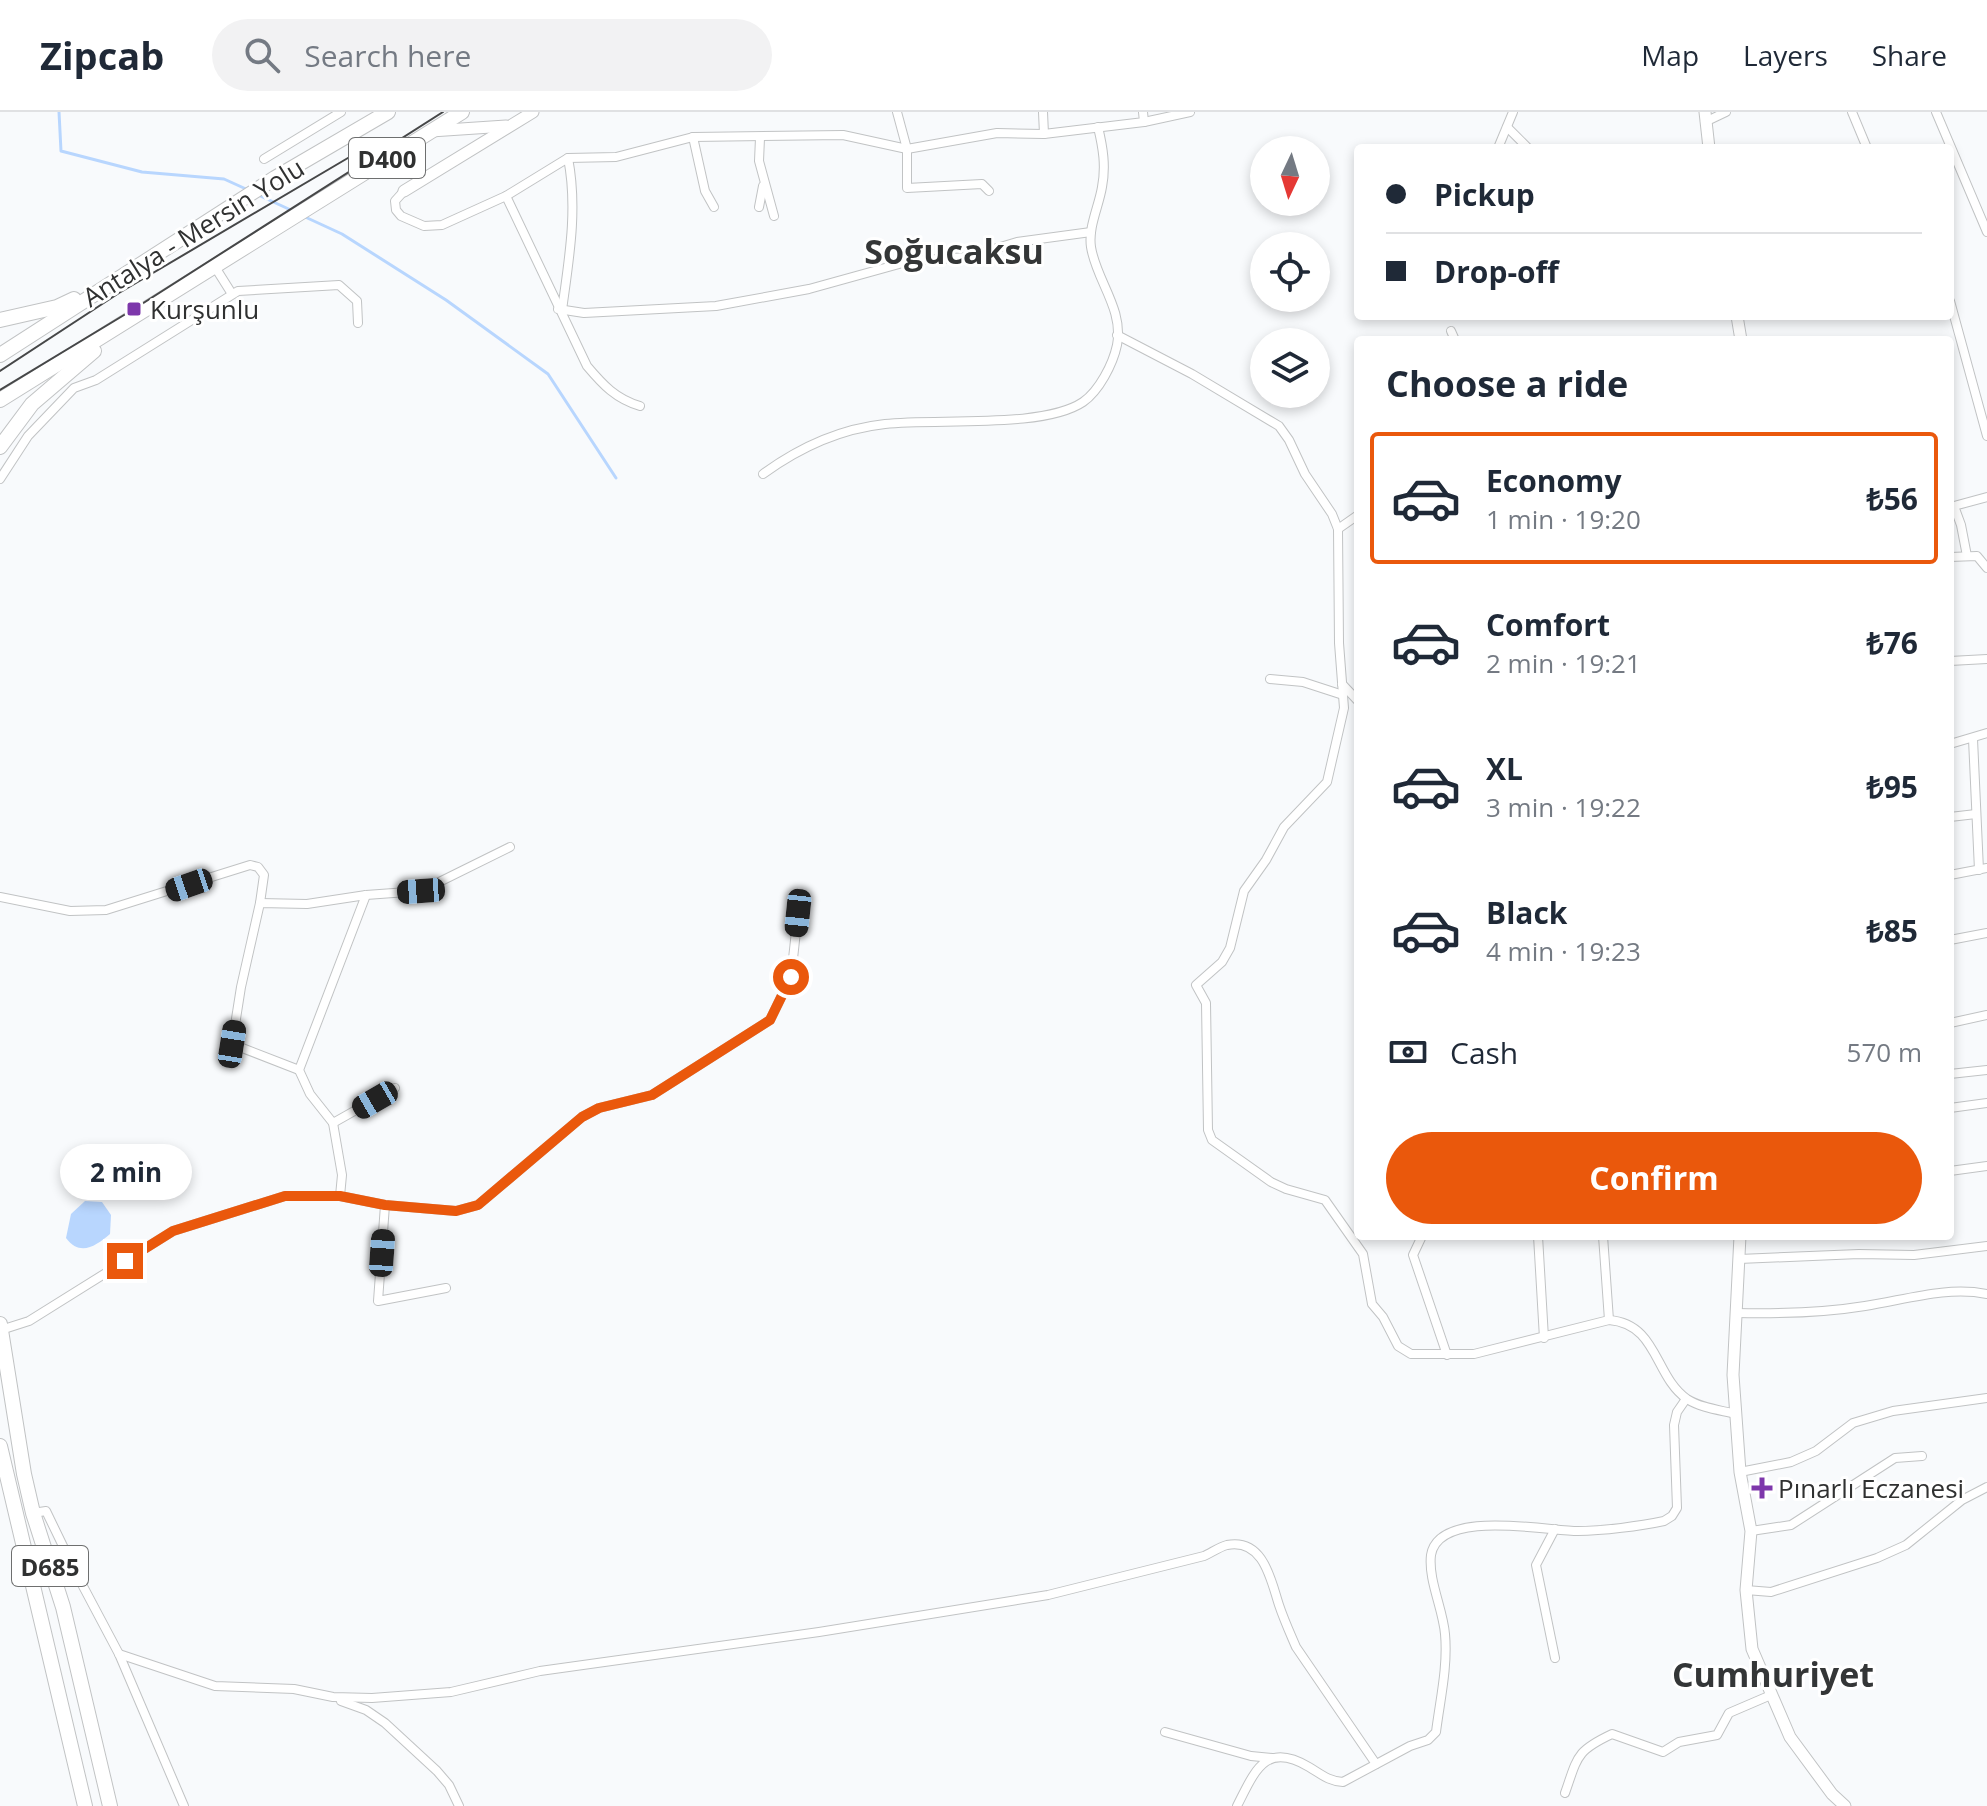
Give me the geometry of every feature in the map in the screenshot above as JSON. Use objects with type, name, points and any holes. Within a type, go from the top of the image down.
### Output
[{"type":"highway","name":"Antalya - Mersin Yolu","points":[[0,355],[275,178],[388,112]]},
{"type":"highway","name":"Antalya - Mersin Yolu","points":[[0,400],[462,112]]},
{"type":"highway","points":[[0,320],[57,307],[122,278]]},
{"type":"highway","points":[[0,447],[32,404],[141,314]]},
{"type":"highway","name":"D685","points":[[1,1327],[24,1474],[63,1607],[110,1806]]},
{"type":"highway","name":"D685","points":[[0,1446],[85,1806]]},
{"type":"street","points":[[264,159],[341,112]]},
{"type":"street","points":[[533,112],[404,191],[395,201],[396,210],[401,216],[424,226],[442,225],[506,196],[568,158],[616,157],[693,137],[843,135],[907,149],[997,133],[1044,134],[1190,112]]},
{"type":"street","points":[[897,112],[907,149],[907,188],[961,183],[982,184],[989,191]]},
{"type":"street","points":[[1043,112],[1044,134]]},
{"type":"street","points":[[1500,144],[1513,112]]},
{"type":"street","points":[[1708,144],[1705,117],[1726,112]]},
{"type":"street","points":[[1852,112],[1865,144]]},
{"type":"street","points":[[1936,112],[1950,144]]},
{"type":"street","points":[[431,131],[510,126]]},
{"type":"street","points":[[763,474],[813,442],[852,429],[928,421],[1011,420],[1051,414],[1082,402],[1100,384],[1117,346],[1117,335],[1115,311],[1092,254],[1091,232],[1105,166],[1098,127]]},
{"type":"street","points":[[1507,127],[1524,144]]},
{"type":"street","points":[[693,137],[705,191],[714,207]]},
{"type":"street","points":[[760,138],[759,161],[774,216]]},
{"type":"street","points":[[1954,154],[1987,232]]},
{"type":"street","points":[[560,309],[573,219],[568,158]]},
{"type":"street","points":[[759,207],[764,181]]},
{"type":"street","points":[[506,196],[587,366],[602,384],[622,400],[640,406]]},
{"type":"street","points":[[560,309],[584,313],[644,311],[740,303],[849,279],[910,261],[967,257],[1017,242],[1091,232]]},
{"type":"street","points":[[215,267],[232,294]]},
{"type":"street","points":[[0,479],[28,436],[74,388],[96,380],[238,291],[339,285],[357,301],[358,323]]},
{"type":"street","points":[[1954,316],[1987,436]]},
{"type":"street","points":[[1117,335],[1192,374],[1279,426],[1338,529],[1339,643],[1344,708],[1327,782],[1284,827],[1244,891],[1230,948],[1222,962],[1196,985],[1206,1003],[1208,1130],[1212,1140],[1271,1182],[1325,1200],[1363,1254],[1372,1304],[1383,1317],[1398,1346],[1411,1354],[1474,1354],[1609,1320],[1623,1321],[1650,1343],[1686,1399],[1736,1414]]},
{"type":"street","points":[[1954,505],[1987,497]]},
{"type":"street","points":[[1954,509],[1961,525],[1967,556]]},
{"type":"street","points":[[1338,529],[1354,518]]},
{"type":"street","points":[[1954,557],[1977,556],[1987,568]]},
{"type":"street","points":[[1954,661],[1987,659]]},
{"type":"street","points":[[1270,679],[1303,682],[1343,695]]},
{"type":"street","points":[[1342,684],[1354,697]]},
{"type":"street","points":[[1954,743],[1987,733]]},
{"type":"street","points":[[1954,874],[1983,869],[1976,814],[1973,739]]},
{"type":"street","points":[[1954,817],[1976,814]]},
{"type":"street","points":[[260,903],[307,904],[421,891],[510,847]]},
{"type":"street","points":[[0,897],[70,911],[94,912],[119,908],[250,865],[258,867],[264,875],[260,903],[232,1044],[299,1070],[310,1094],[333,1123],[342,1175],[340,1196]]},
{"type":"street","points":[[299,1070],[366,895]]},
{"type":"street","points":[[1,1327],[29,1321],[173,1231],[285,1196],[340,1196],[385,1205],[456,1211],[478,1205],[582,1117],[599,1108],[652,1095],[770,1020],[791,977],[798,913]]},
{"type":"street","points":[[1954,939],[1987,933]]},
{"type":"street","points":[[1954,1022],[1987,1015]]},
{"type":"street","points":[[1954,1074],[1987,1070]]},
{"type":"street","points":[[333,1123],[395,1088]]},
{"type":"street","points":[[1954,1107],[1987,1103]]},
{"type":"street","points":[[1954,1170],[1987,1166]]},
{"type":"street","points":[[385,1205],[378,1301],[446,1288]]},
{"type":"street","points":[[1420,1240],[1413,1255],[1447,1355]]},
{"type":"street","points":[[1538,1240],[1544,1338]]},
{"type":"street","points":[[1603,1240],[1609,1320]]},
{"type":"street","points":[[1740,1240],[1733,1375],[1740,1472],[1751,1531],[1746,1590],[1752,1649],[1790,1737],[1832,1794],[1845,1806]]},
{"type":"street","points":[[1739,1259],[1914,1255],[1987,1246]]},
{"type":"street","points":[[1736,1313],[1831,1311],[1944,1292],[1987,1294]]},
{"type":"street","points":[[1740,1472],[1791,1462],[1816,1451],[1853,1423],[1893,1411],[1987,1398]]},
{"type":"street","points":[[1165,1732],[1251,1756],[1299,1762],[1324,1778],[1343,1782],[1428,1740],[1436,1732],[1446,1658],[1445,1632],[1431,1566],[1432,1552],[1437,1542],[1467,1528],[1496,1525],[1589,1530],[1649,1524],[1672,1516],[1677,1508],[1674,1425],[1677,1412],[1686,1399]]},
{"type":"street","points":[[1751,1531],[1791,1525],[1895,1458],[1922,1456]]},
{"type":"street","points":[[1746,1590],[1771,1592],[1877,1558],[1906,1545],[1962,1500],[1987,1487]]},
{"type":"street","points":[[33,1513],[46,1511],[119,1654],[184,1806]]},
{"type":"street","points":[[1555,1529],[1536,1565],[1555,1658]]},
{"type":"street","points":[[333,1697],[372,1698],[451,1692],[540,1671],[819,1632],[1048,1595],[1204,1556],[1226,1545],[1246,1547],[1265,1563],[1296,1647],[1376,1764]]},
{"type":"street","points":[[119,1654],[215,1686],[294,1689],[333,1697],[366,1710],[385,1723],[437,1771],[449,1785],[459,1806]]},
{"type":"street","points":[[1565,1793],[1578,1756],[1588,1746],[1612,1734],[1663,1752],[1679,1742],[1717,1735],[1729,1713],[1771,1695]]},
{"type":"street","points":[[1237,1806],[1259,1764],[1273,1758]]},
{"type":"water","points":[[85,1201],[102,1202],[111,1215],[110,1234],[94,1246],[82,1248],[71,1244],[66,1238],[71,1214]]},
{"type":"waterway","points":[[59,112],[61,151],[142,172],[224,179],[246,189]]},
{"type":"waterway","points":[[256,194],[293,211]]},
{"type":"waterway","points":[[303,216],[342,234],[446,300],[548,374],[616,478]]},
{"type":"tram line","points":[[0,390],[134,309],[443,112]]},
{"type":"tram line","points":[[0,371],[119,293],[353,155]]},
{"type":"place","name":"Kurşunlu","points":[[134,309]]},
{"type":"place","name":"Pınarlı Eczanesi","points":[[1762,1488]]},
{"type":"district","name":"Soğucaksu","points":[[954,251]]},
{"type":"district","name":"Cumhuriyet","points":[[1773,1674]]},
{"type":"route","points":[[125,1261],[173,1231],[285,1196],[340,1196],[385,1205],[467,1210],[478,1205],[582,1117],[599,1108],[652,1095],[770,1020],[791,977]]}]
